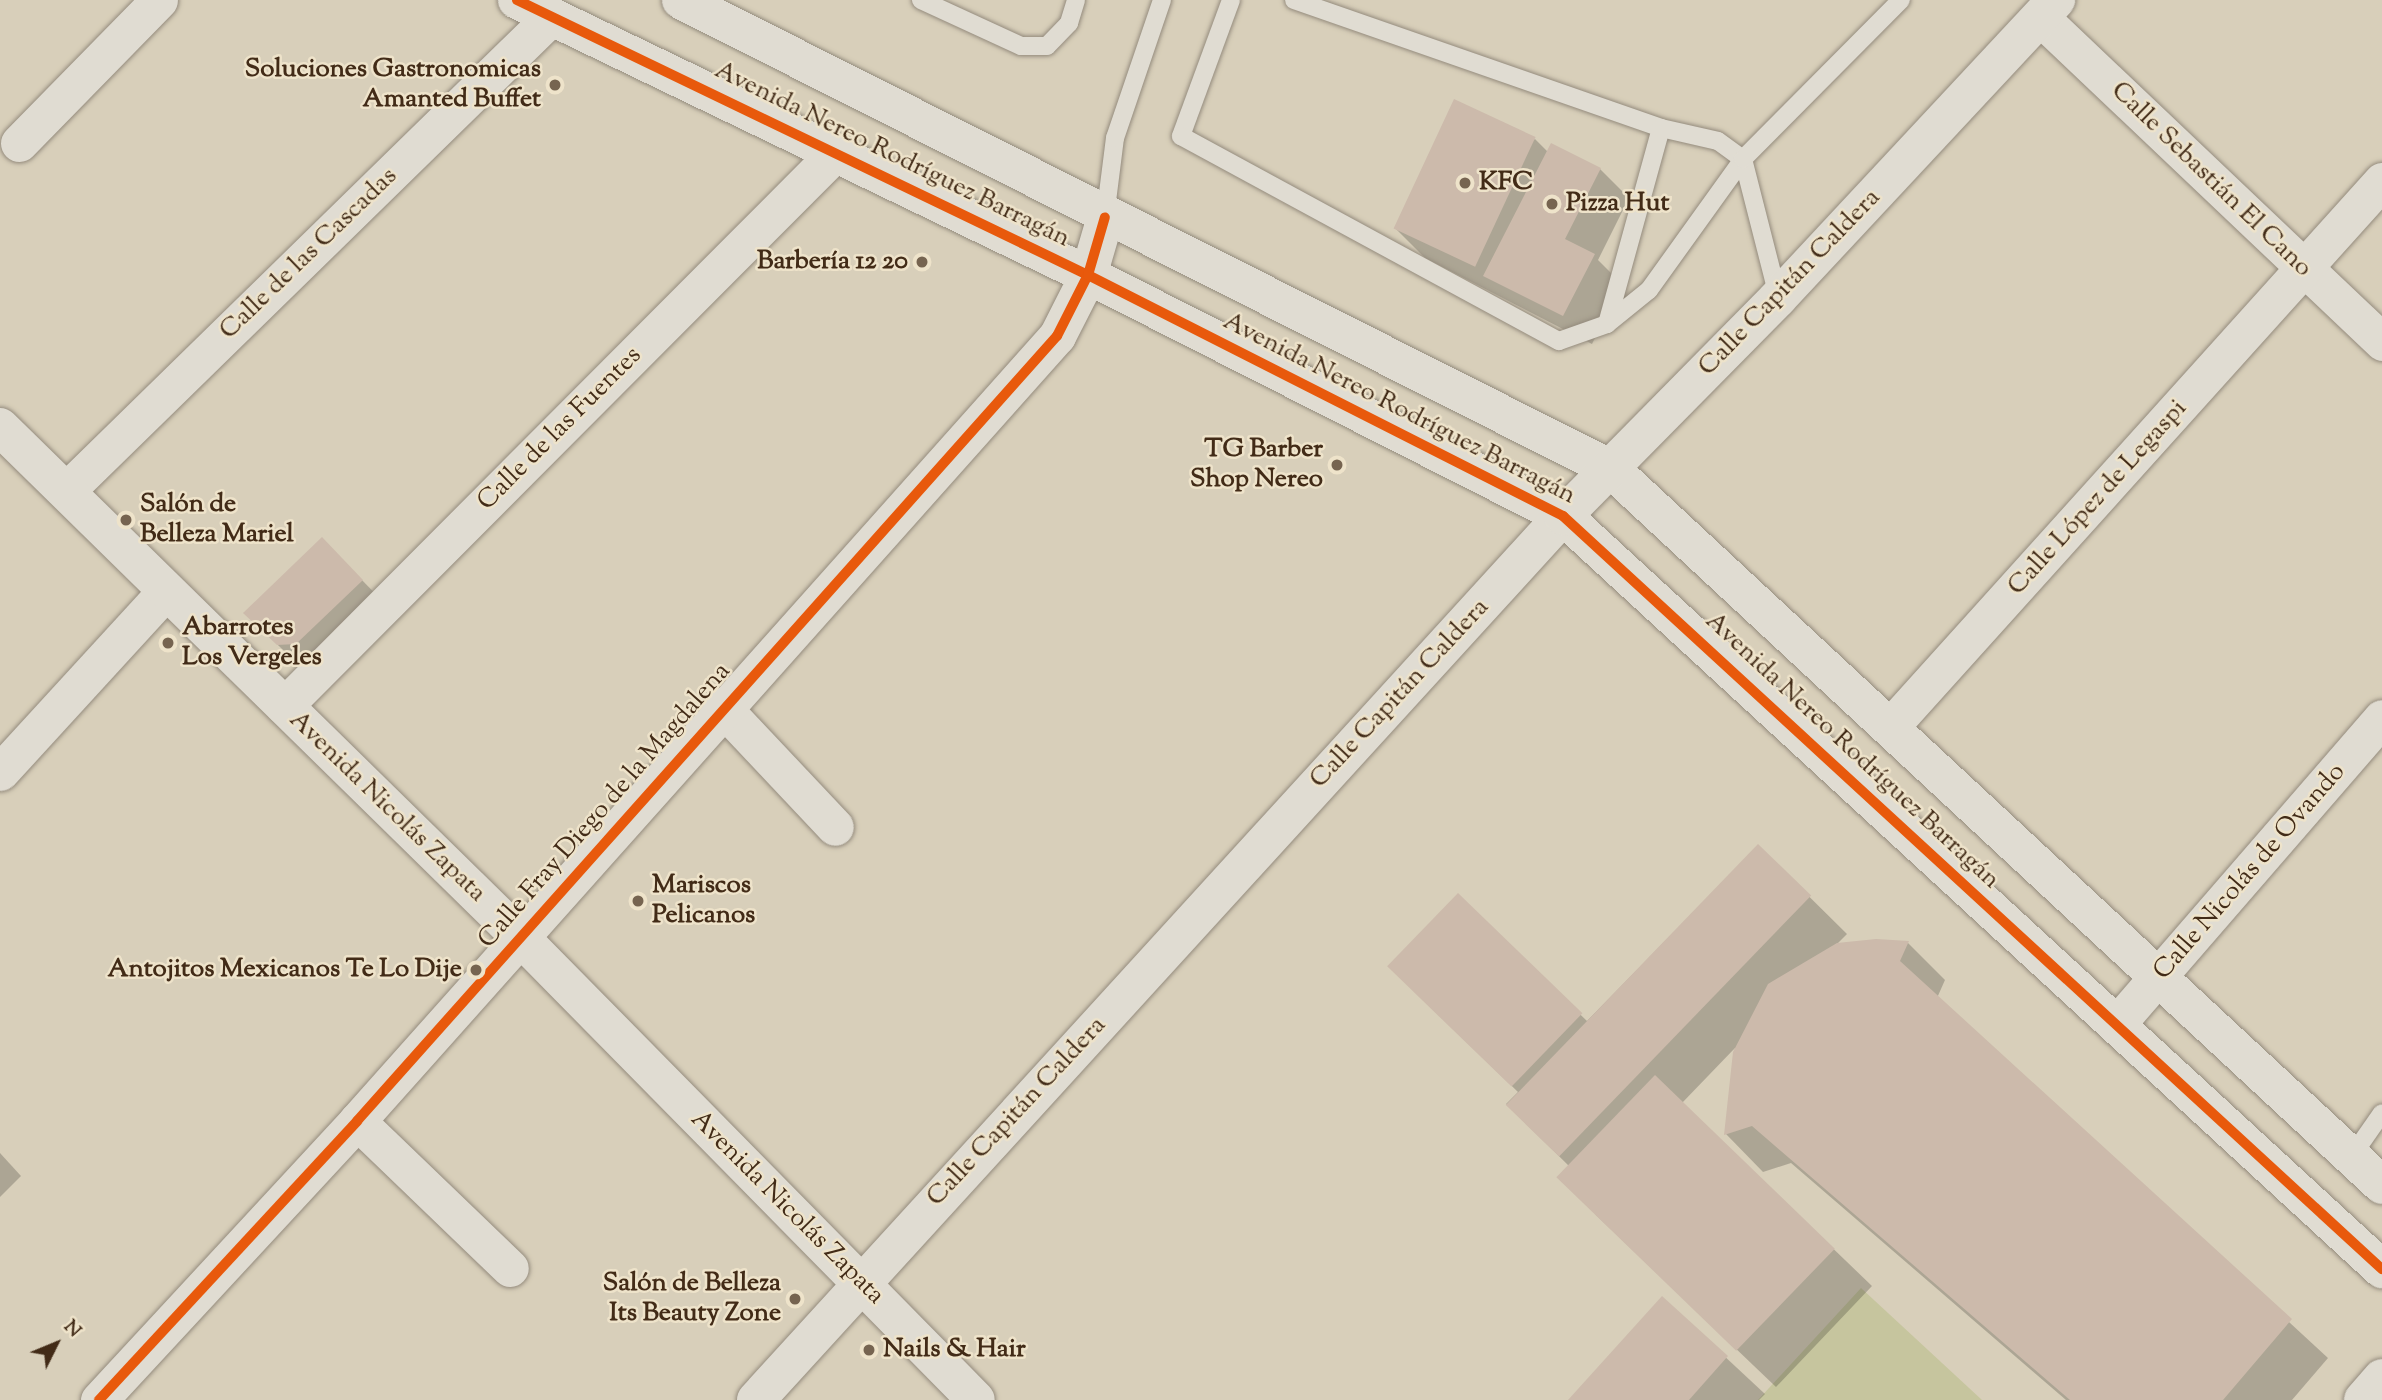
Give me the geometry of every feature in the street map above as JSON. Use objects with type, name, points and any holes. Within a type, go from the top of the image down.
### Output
[{"type":"street","points":[[19,143],[159,0]]},
{"type":"street","name":"Avenida Nereo Rodríguez Barragán","points":[[517,0],[1088,275],[1563,516],[2382,1269]]},
{"type":"street","name":"Avenida Nereo Rodríguez Barragán","points":[[681,0],[1611,469],[2162,976],[2382,1185]]},
{"type":"street","name":"Calle Sebastián El Cano","points":[[2039,6],[2382,342]]},
{"type":"street","name":"Calle Capitán Caldera","points":[[756,1400],[1563,516],[1779,298],[2039,6]]},
{"type":"street","name":"Calle de las Cascadas","points":[[66,491],[551,17]]},
{"type":"street","name":"Calle de las Fuentes","points":[[284,706],[836,152]]},
{"type":"street","name":"Calle López de Legaspi","points":[[1890,727],[2382,181]]},
{"type":"street","name":"Calle Fray Diego de la Magdalena","points":[[99,1400],[357,1121],[521,938],[721,706],[1057,336],[1088,275],[1105,216]]},
{"type":"street","name":"Avenida Nicolás Zapata","points":[[0,427],[165,592],[521,938],[976,1400]]},
{"type":"street","points":[[0,772],[165,592]]},
{"type":"street","points":[[721,706],[835,827]]},
{"type":"street","name":"Calle Nicolás de Ovando","points":[[2116,1025],[2162,976],[2382,718]]},
{"type":"street","points":[[357,1121],[510,1268]]},
{"type":"street","points":[[2363,1400],[2382,1378]]},
{"type":"lane","points":[[921,0],[1021,46],[1047,46],[1069,23],[1076,0]]},
{"type":"lane","points":[[1105,216],[1115,138],[1162,0]]},
{"type":"lane","points":[[1231,0],[1181,136],[1559,341],[1606,324],[1648,290],[1743,159],[1901,0]]},
{"type":"lane","points":[[1294,0],[1661,128],[1718,141],[1743,159],[1779,298]]},
{"type":"lane","points":[[1606,324],[1661,128]]},
{"type":"lane","points":[[2352,1156],[2382,1113]]},
{"type":"green space","points":[[1861,1288],[1982,1400],[1758,1400]]},
{"type":"building","name":"KFC","points":[[1454,99],[1536,137],[1475,267],[1394,229]]},
{"type":"building","name":"Pizza Hut","points":[[1551,143],[1601,168],[1565,239],[1595,254],[1563,316],[1483,276]]},
{"type":"building","points":[[322,537],[363,580],[296,644],[277,645],[243,613]]},
{"type":"building","points":[[1758,844],[1811,895],[1559,1157],[1506,1105]]},
{"type":"building","points":[[1458,893],[1582,1013],[1512,1087],[1387,966]]},
{"type":"building","points":[[1876,939],[1909,941],[1900,961],[2292,1319],[2223,1400],[2070,1400],[1752,1126],[1724,1135],[1733,1052],[1768,984],[1837,943]]},
{"type":"building","points":[[1655,1075],[1835,1249],[1736,1351],[1556,1177]]},
{"type":"building","points":[[1662,1296],[1728,1356],[1689,1400],[1568,1400]]},
{"type":"cycle path","points":[[517,0],[1088,275],[1563,516],[2382,1269]]},
{"type":"cycle path","points":[[99,1400],[357,1121],[1057,336],[1088,275],[1105,217]]},
{"type":"place","name":"Soluciones Gastronomicas Amanted Buffet","points":[[555,85]]},
{"type":"place","name":"KFC","points":[[1465,183]]},
{"type":"place","name":"Pizza Hut","points":[[1552,204]]},
{"type":"place","name":"Barbería 12 20","points":[[922,262]]},
{"type":"place","name":"TG Barber Shop Nereo","points":[[1337,465]]},
{"type":"place","name":"Salón de Belleza Mariel","points":[[126,520]]},
{"type":"place","name":"Abarrotes Los Vergeles","points":[[168,643]]},
{"type":"place","name":"Mariscos Pelicanos","points":[[638,901]]},
{"type":"place","name":"Antojitos Mexicanos Te Lo Dije","points":[[476,970]]},
{"type":"place","name":"Salón de Belleza Its Beauty Zone","points":[[795,1299]]},
{"type":"place","name":"Nails & Hair","points":[[869,1350]]}]
